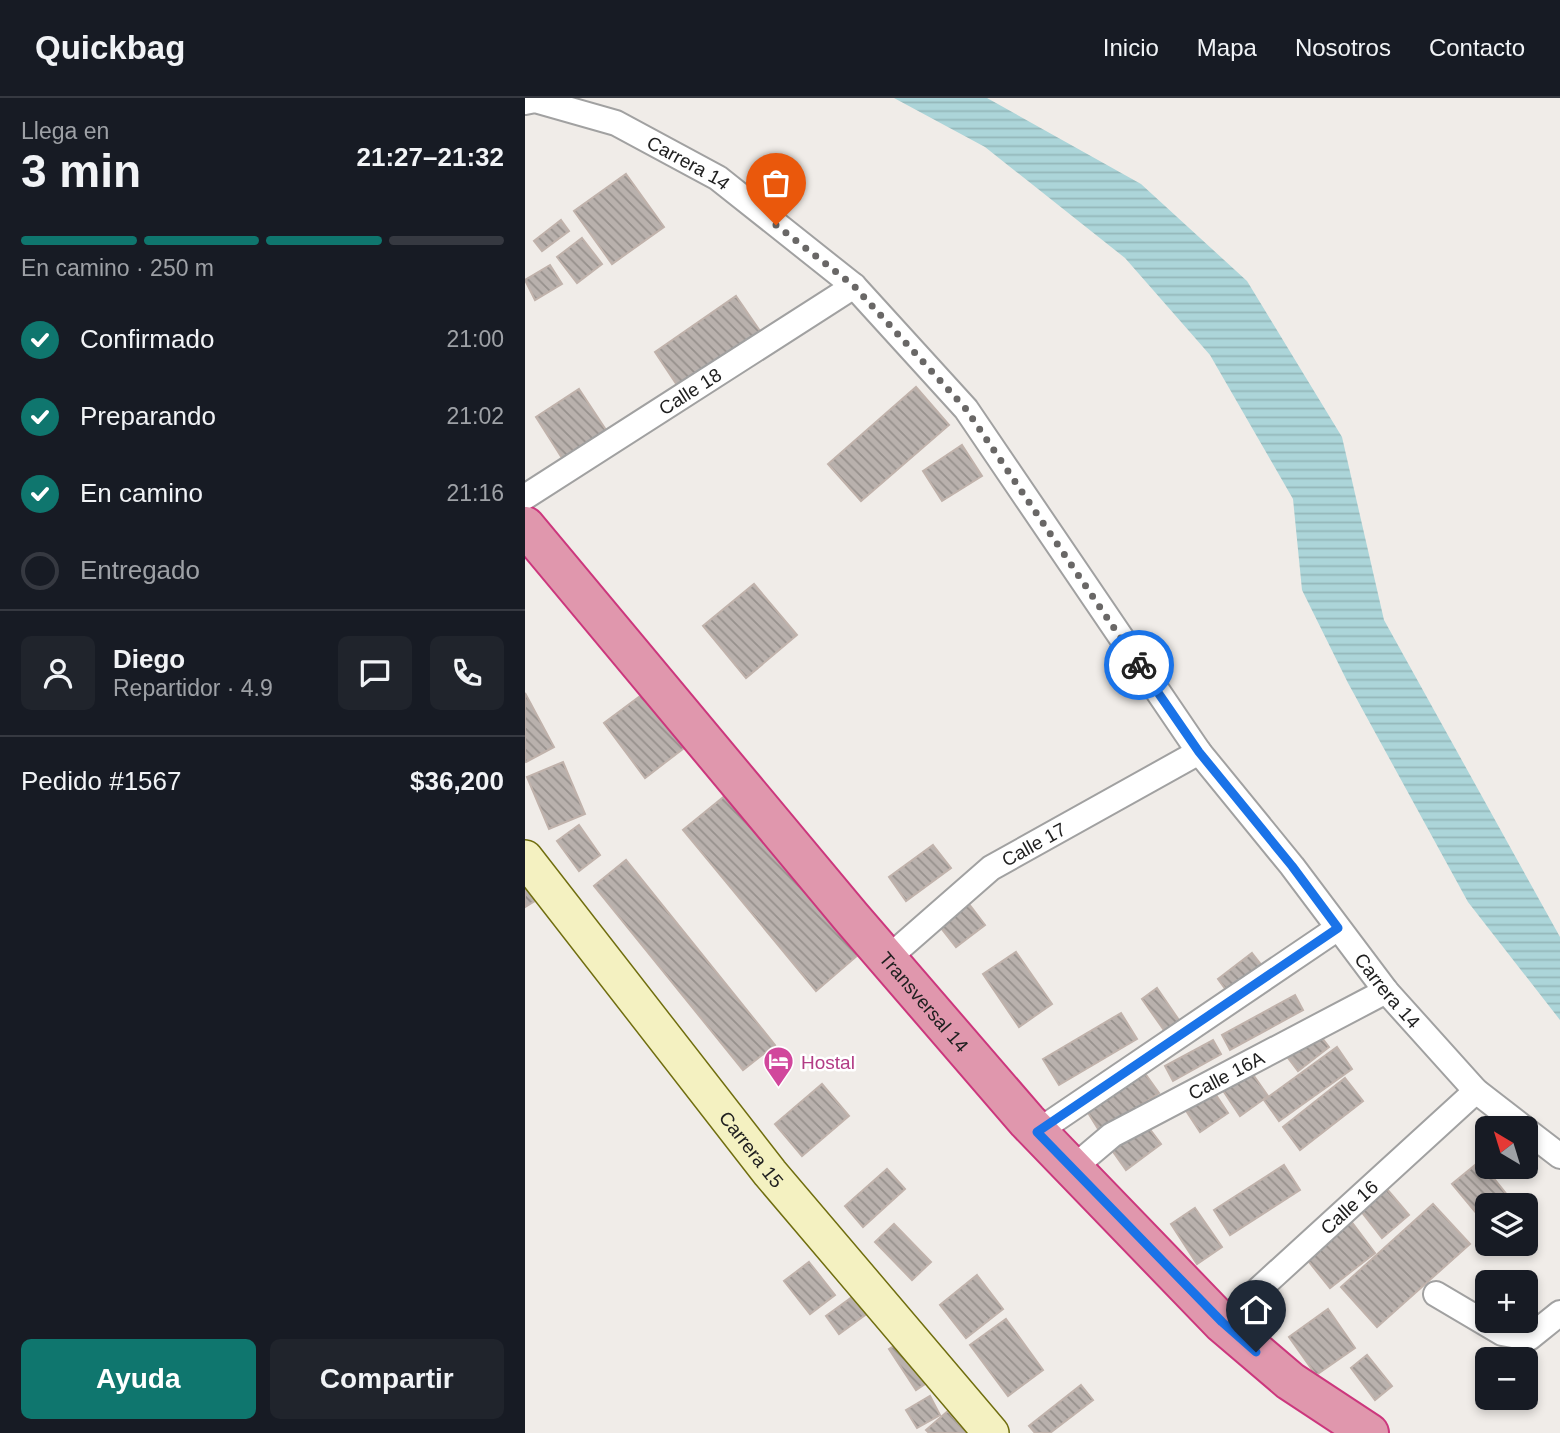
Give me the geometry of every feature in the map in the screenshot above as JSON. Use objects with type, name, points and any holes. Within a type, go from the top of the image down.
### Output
[{"type":"highway","name":"Transversal 14","points":[[525,526],[887,959],[1037,1132],[1222,1322],[1290,1381],[1369,1433]]},
{"type":"street","name":"Carrera 14","points":[[525,102],[535,100],[616,123],[718,178],[854,286],[966,409],[1199,752],[1292,866],[1386,990],[1476,1091],[1508,1116]]},
{"type":"street","name":"Calle 18","points":[[525,497],[854,286]]},
{"type":"street","name":"Calle 17","points":[[887,959],[991,868],[1199,752]]},
{"type":"street","name":"Carrera 15","points":[[525,858],[770,1173],[991,1433]]},
{"type":"street","points":[[1037,1132],[1338,928]]},
{"type":"street","name":"Calle 16A","points":[[1073,1168],[1112,1135],[1386,990]]},
{"type":"street","name":"Calle 16","points":[[1222,1322],[1476,1091]]},
{"type":"street","name":"Carrera 14","points":[[1538,1139],[1560,1156]]},
{"type":"street","points":[[1436,1294],[1502,1333],[1529,1338],[1560,1313]]},
{"type":"water","points":[[894,98],[987,98],[1141,184],[1247,281],[1342,437],[1384,620],[1560,937],[1560,1020],[1468,902],[1348,683],[1302,590],[1293,499],[1210,355],[1125,258],[985,147]]},
{"type":"building","points":[[626,174],[664,227],[612,264],[574,211]]},
{"type":"building","points":[[561,220],[569,231],[542,251],[534,241]]},
{"type":"building","points":[[582,238],[602,264],[577,283],[557,257]]},
{"type":"building","points":[[550,265],[562,284],[535,300],[525,280]]},
{"type":"building","points":[[736,296],[760,331],[679,388],[655,352]]},
{"type":"building","points":[[916,387],[949,425],[861,501],[828,464]]},
{"type":"building","points":[[579,389],[608,433],[564,461],[536,417]]},
{"type":"building","points":[[962,445],[982,476],[942,501],[923,471]]},
{"type":"building","points":[[754,584],[797,635],[746,678],[703,626]]},
{"type":"building","points":[[647,691],[688,745],[645,778],[604,723]]},
{"type":"building","points":[[525,693],[554,747],[526,762],[525,761]]},
{"type":"building","points":[[563,762],[585,814],[549,829],[527,777]]},
{"type":"building","points":[[726,795],[858,955],[816,991],[683,830]]},
{"type":"building","points":[[579,825],[600,855],[579,871],[557,841]]},
{"type":"building","points":[[933,845],[951,868],[906,901],[889,877]]},
{"type":"building","points":[[626,860],[775,1045],[743,1070],[594,886]]},
{"type":"building","points":[[525,883],[535,901],[525,907]]},
{"type":"building","points":[[966,900],[985,925],[956,947],[937,923]]},
{"type":"building","points":[[1016,952],[1052,1004],[1019,1027],[983,974]]},
{"type":"building","points":[[1252,953],[1263,967],[1229,994],[1218,979]]},
{"type":"building","points":[[1157,988],[1183,1026],[1168,1036],[1142,999]]},
{"type":"building","points":[[1295,995],[1303,1010],[1230,1050],[1222,1035]]},
{"type":"building","points":[[1121,1013],[1137,1039],[1059,1085],[1043,1059]]},
{"type":"building","points":[[1316,1030],[1329,1047],[1298,1071],[1285,1054]]},
{"type":"building","points":[[1213,1040],[1221,1054],[1173,1081],[1165,1066]]},
{"type":"building","points":[[1337,1047],[1352,1069],[1279,1121],[1264,1100]]},
{"type":"building","points":[[1247,1066],[1268,1096],[1240,1116],[1220,1086]]},
{"type":"building","points":[[1144,1072],[1159,1093],[1100,1132],[1087,1111]]},
{"type":"building","points":[[1345,1078],[1363,1101],[1300,1150],[1283,1127]]},
{"type":"building","points":[[822,1084],[849,1116],[802,1156],[775,1124]]},
{"type":"building","points":[[1210,1086],[1228,1113],[1200,1132],[1183,1106]]},
{"type":"building","points":[[1143,1120],[1161,1144],[1126,1170],[1109,1146]]},
{"type":"building","points":[[1284,1165],[1300,1190],[1230,1235],[1214,1210]]},
{"type":"building","points":[[1475,1165],[1475,1180],[1495,1180],[1506,1193],[1475,1193],[1475,1212],[1452,1184]]},
{"type":"building","points":[[887,1169],[905,1189],[863,1227],[845,1206]]},
{"type":"building","points":[[1386,1188],[1409,1215],[1382,1238],[1360,1210]]},
{"type":"building","points":[[1433,1204],[1470,1244],[1377,1327],[1341,1287]]},
{"type":"building","points":[[1195,1208],[1222,1247],[1197,1264],[1171,1224]]},
{"type":"building","points":[[1351,1221],[1375,1253],[1330,1288],[1305,1257]]},
{"type":"building","points":[[894,1224],[931,1262],[912,1280],[875,1242]]},
{"type":"building","points":[[809,1262],[835,1295],[810,1314],[784,1281]]},
{"type":"building","points":[[977,1275],[1003,1309],[966,1338],[940,1305]]},
{"type":"building","points":[[859,1292],[872,1310],[839,1334],[826,1316]]},
{"type":"building","points":[[1328,1309],[1355,1348],[1316,1375],[1289,1337]]},
{"type":"building","points":[[1006,1319],[1043,1370],[1008,1396],[970,1345]]},
{"type":"building","points":[[907,1338],[934,1378],[916,1390],[889,1349]]},
{"type":"building","points":[[1367,1355],[1392,1386],[1375,1400],[1351,1368]]},
{"type":"building","points":[[1081,1385],[1093,1400],[1050,1433],[1035,1433],[1029,1426]]},
{"type":"building","points":[[930,1396],[940,1415],[917,1428],[906,1410]]},
{"type":"building","points":[[948,1411],[967,1433],[929,1433],[926,1430]]},
{"type":"way so far","points":[[776,225],[854,286],[966,409],[1139,665]]},
{"type":"place","name":"Hostal","points":[[778,1089]]},
{"type":"route","points":[[1139,665],[1199,752],[1292,866],[1338,928],[1037,1132],[1222,1322],[1256,1352]]}]
